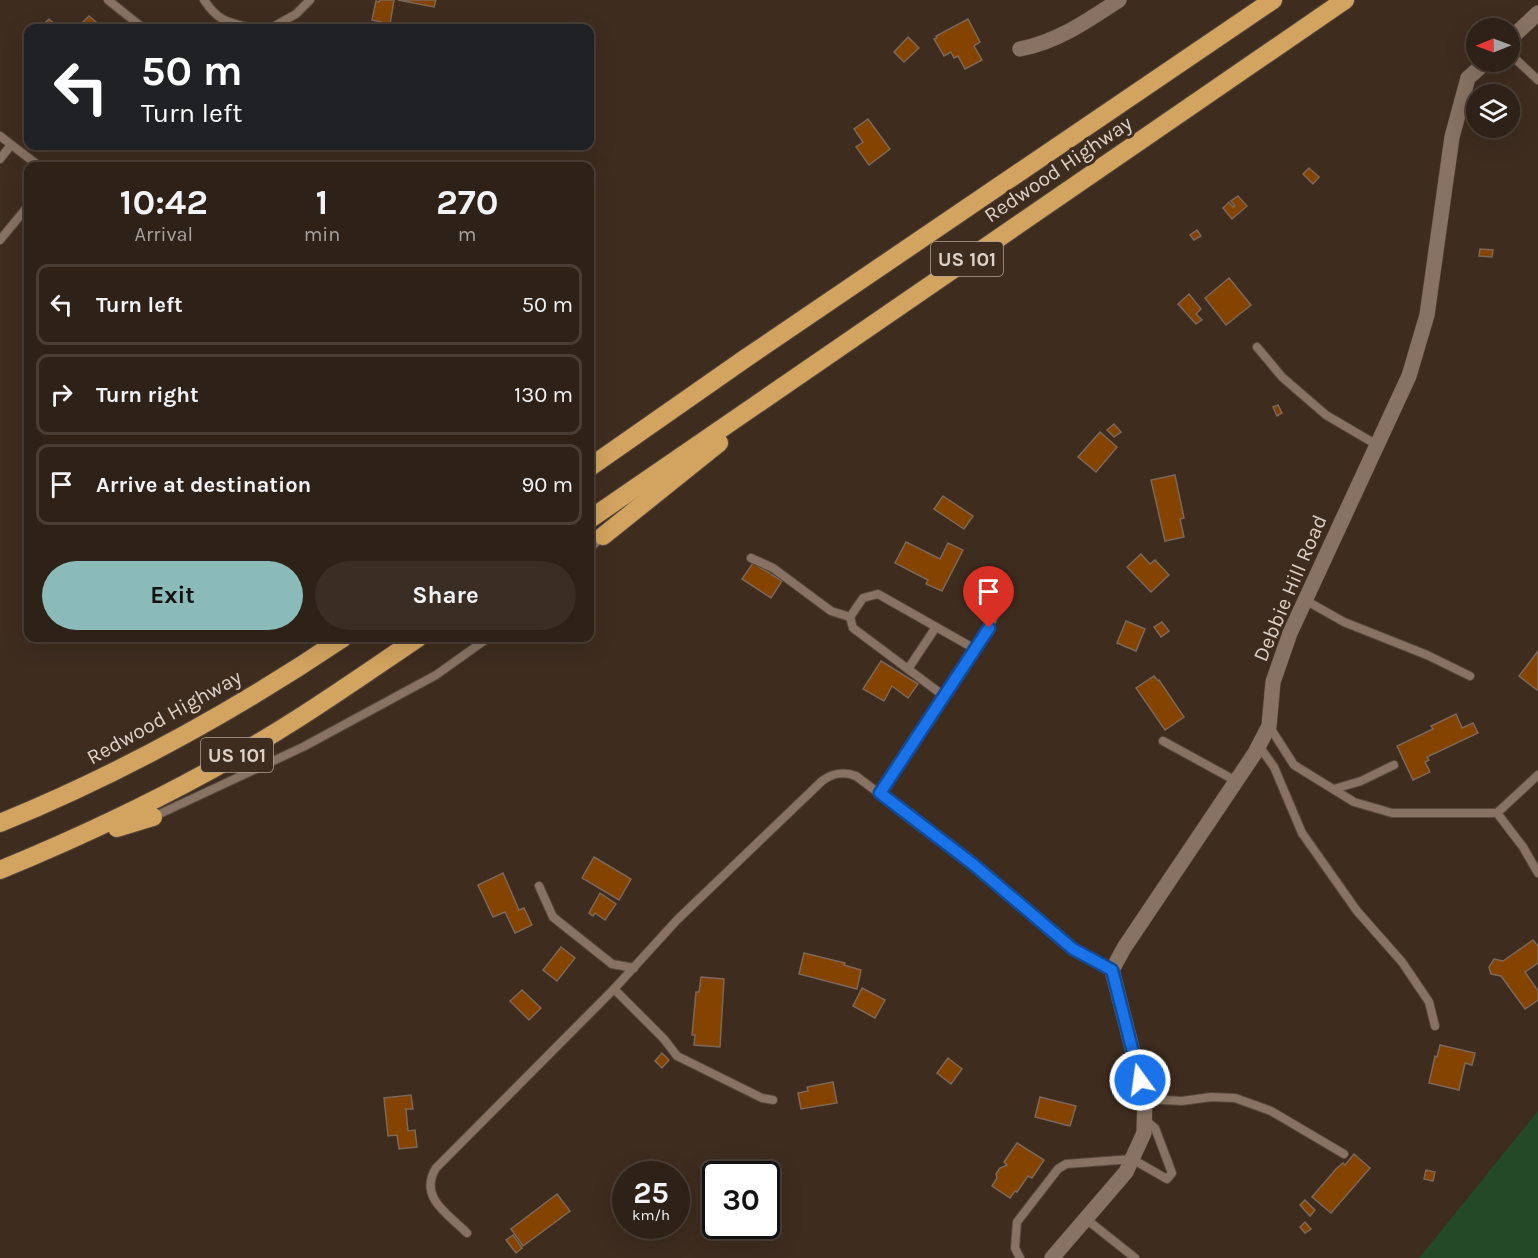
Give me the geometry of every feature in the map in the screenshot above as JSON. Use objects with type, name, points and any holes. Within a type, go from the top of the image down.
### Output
[{"type":"highway","name":"Redwood Highway","points":[[594,464],[746,358],[1273,0]]},
{"type":"highway","name":"Redwood Highway","points":[[594,516],[1345,0]]},
{"type":"highway","points":[[603,536],[859,333]]},
{"type":"highway","name":"Redwood Highway","points":[[0,823],[125,767],[297,669],[338,642]]},
{"type":"highway","name":"US 101","points":[[0,870],[107,824],[219,765],[296,720],[412,642]]},
{"type":"highway","points":[[44,852],[153,817]]},
{"type":"street","points":[[1020,49],[1039,45],[1086,22],[1119,0]]},
{"type":"street","points":[[1520,30],[1538,13]]},
{"type":"street","name":"Debbie Hill Road","points":[[1112,970],[1124,948],[1259,746],[1269,726],[1273,682],[1290,633],[1409,376],[1427,315],[1452,137],[1468,78],[1475,72]]},
{"type":"street","points":[[1052,1258],[1126,1172],[1144,1133],[1145,1099],[1112,970]]},
{"type":"lane","points":[[108,0],[138,24]]},
{"type":"lane","points":[[204,0],[214,16],[235,24]]},
{"type":"lane","points":[[278,24],[296,14],[310,0]]},
{"type":"lane","points":[[1520,63],[1538,80]]},
{"type":"lane","points":[[0,136],[34,162]]},
{"type":"lane","points":[[0,159],[11,145]]},
{"type":"lane","points":[[0,240],[24,211]]},
{"type":"lane","points":[[1257,347],[1282,377],[1326,415],[1377,445]]},
{"type":"lane","points":[[594,544],[603,536]]},
{"type":"lane","points":[[752,558],[773,568],[831,611],[850,617]]},
{"type":"lane","points":[[850,617],[863,598],[878,594],[975,649]]},
{"type":"lane","points":[[880,793],[989,628],[1001,600]]},
{"type":"lane","points":[[1305,600],[1344,622],[1427,655],[1470,676]]},
{"type":"lane","points":[[850,617],[854,628],[944,696]]},
{"type":"lane","points":[[908,669],[936,627]]},
{"type":"lane","points":[[153,817],[303,747],[436,675],[482,642]]},
{"type":"lane","points":[[1269,726],[1294,765],[1354,802],[1392,813],[1497,813],[1538,775]]},
{"type":"lane","points":[[1163,741],[1236,781]]},
{"type":"lane","points":[[1259,746],[1274,767],[1302,833],[1358,911],[1402,962],[1429,1002],[1435,1026]]},
{"type":"lane","points":[[1334,789],[1361,781],[1394,765]]},
{"type":"lane","points":[[467,1233],[433,1199],[429,1184],[431,1176],[449,1154],[614,989],[677,920],[830,775],[848,773],[856,776],[974,865],[1073,949],[1112,970]]},
{"type":"lane","points":[[1497,813],[1523,847],[1538,873]]},
{"type":"lane","points":[[539,886],[553,917],[612,964],[634,968]]},
{"type":"lane","points":[[614,989],[664,1039],[677,1056],[762,1098],[773,1100]]},
{"type":"lane","points":[[1145,1099],[1182,1101],[1211,1097],[1235,1098],[1271,1111],[1344,1154]]},
{"type":"lane","points":[[1020,1258],[1015,1248],[1017,1222],[1058,1169],[1066,1164],[1132,1159],[1167,1179],[1172,1173],[1155,1128],[1144,1119]]},
{"type":"lane","points":[[1086,1219],[1135,1258]]},
{"type":"green space","points":[[1538,1111],[1538,1258],[1419,1258]]},
{"type":"building","points":[[394,0],[390,24],[372,20],[376,1]]},
{"type":"building","points":[[398,0],[436,0],[434,7]]},
{"type":"building","points":[[89,16],[98,24],[81,24]]},
{"type":"building","points":[[49,19],[55,24],[44,24]]},
{"type":"building","points":[[968,19],[980,42],[974,46],[982,60],[965,69],[958,56],[954,58],[951,52],[944,56],[934,39]]},
{"type":"building","points":[[908,37],[919,48],[904,62],[894,52]]},
{"type":"building","points":[[868,119],[890,149],[869,165],[856,147],[863,142],[854,129]]},
{"type":"building","points":[[1309,168],[1319,177],[1313,184],[1303,174]]},
{"type":"building","points":[[1238,196],[1247,206],[1232,219],[1223,208],[1229,202],[1233,207],[1235,206],[1231,201]]},
{"type":"building","points":[[1197,230],[1201,236],[1194,240],[1190,235]]},
{"type":"building","points":[[1480,249],[1493,250],[1492,257],[1479,256]]},
{"type":"building","points":[[1229,278],[1251,305],[1226,325],[1205,298]]},
{"type":"building","points":[[1189,294],[1201,309],[1196,314],[1202,320],[1196,324],[1178,304]]},
{"type":"building","points":[[1278,405],[1282,413],[1277,416],[1273,407]]},
{"type":"building","points":[[1114,424],[1121,432],[1114,437],[1107,430]]},
{"type":"building","points":[[1100,432],[1117,447],[1096,472],[1078,457]]},
{"type":"building","points":[[1175,475],[1184,518],[1180,519],[1184,537],[1165,541],[1151,480]]},
{"type":"building","points":[[943,496],[973,516],[964,529],[934,509]]},
{"type":"building","points":[[906,542],[940,559],[948,543],[963,550],[942,591],[926,584],[928,580],[895,563]]},
{"type":"building","points":[[1141,554],[1150,564],[1155,560],[1169,575],[1151,592],[1127,567]]},
{"type":"building","points":[[753,563],[782,581],[771,598],[742,579]]},
{"type":"building","points":[[1126,621],[1145,629],[1136,651],[1117,643]]},
{"type":"building","points":[[1162,622],[1169,631],[1161,637],[1154,627]]},
{"type":"building","points":[[1538,651],[1538,689],[1537,690],[1519,676]]},
{"type":"building","points":[[881,661],[918,684],[908,698],[892,686],[884,701],[863,689]]},
{"type":"building","points":[[1154,676],[1184,717],[1165,730],[1136,688]]},
{"type":"building","points":[[1456,714],[1462,728],[1473,723],[1478,733],[1427,757],[1429,760],[1425,762],[1430,772],[1413,780],[1397,746],[1433,729],[1431,726]]},
{"type":"building","points":[[594,857],[631,879],[619,900],[582,878]]},
{"type":"building","points":[[503,873],[519,910],[524,908],[532,925],[515,933],[505,912],[493,917],[478,885]]},
{"type":"building","points":[[600,893],[616,904],[605,920],[595,913],[593,916],[589,913]]},
{"type":"building","points":[[1533,940],[1538,946],[1538,963],[1525,972],[1538,991],[1538,1000],[1525,1009],[1501,976],[1491,974],[1489,967],[1494,959],[1503,961]]},
{"type":"building","points":[[561,947],[575,958],[557,981],[543,970]]},
{"type":"building","points":[[804,953],[845,963],[844,965],[861,970],[857,989],[799,974]]},
{"type":"building","points":[[701,977],[724,979],[720,1047],[694,1045],[695,1035],[692,1035],[696,992],[699,992]]},
{"type":"building","points":[[862,988],[885,1000],[875,1018],[853,1006]]},
{"type":"building","points":[[522,990],[541,1008],[529,1020],[510,1001]]},
{"type":"building","points":[[1440,1045],[1475,1053],[1472,1065],[1465,1063],[1459,1090],[1429,1083]]},
{"type":"building","points":[[662,1053],[669,1060],[662,1068],[655,1061]]},
{"type":"building","points":[[948,1058],[962,1069],[951,1084],[937,1073]]},
{"type":"building","points":[[833,1082],[837,1103],[801,1109],[798,1093],[808,1091],[807,1087]]},
{"type":"building","points":[[411,1095],[413,1109],[406,1109],[408,1131],[415,1130],[417,1147],[399,1149],[397,1135],[388,1136],[384,1098]]},
{"type":"building","points":[[1040,1097],[1076,1106],[1070,1126],[1035,1117]]},
{"type":"building","points":[[1017,1143],[1044,1160],[1032,1178],[1028,1176],[1010,1198],[992,1186],[997,1178],[996,1174],[1000,1168],[1007,1165],[1004,1162]]},
{"type":"building","points":[[1354,1154],[1370,1168],[1331,1213],[1312,1197],[1336,1169],[1343,1163],[1345,1165]]},
{"type":"building","points":[[1426,1170],[1435,1172],[1433,1181],[1424,1179]]},
{"type":"building","points":[[557,1194],[570,1211],[523,1246],[511,1229]]},
{"type":"building","points":[[1305,1200],[1315,1210],[1310,1216],[1300,1205]]},
{"type":"building","points":[[1305,1222],[1311,1229],[1305,1233],[1300,1227]]},
{"type":"building","points":[[513,1235],[522,1248],[516,1253],[506,1240]]},
{"type":"route","points":[[989,628],[880,793],[974,865],[1073,949],[1112,970],[1140,1080]]}]
